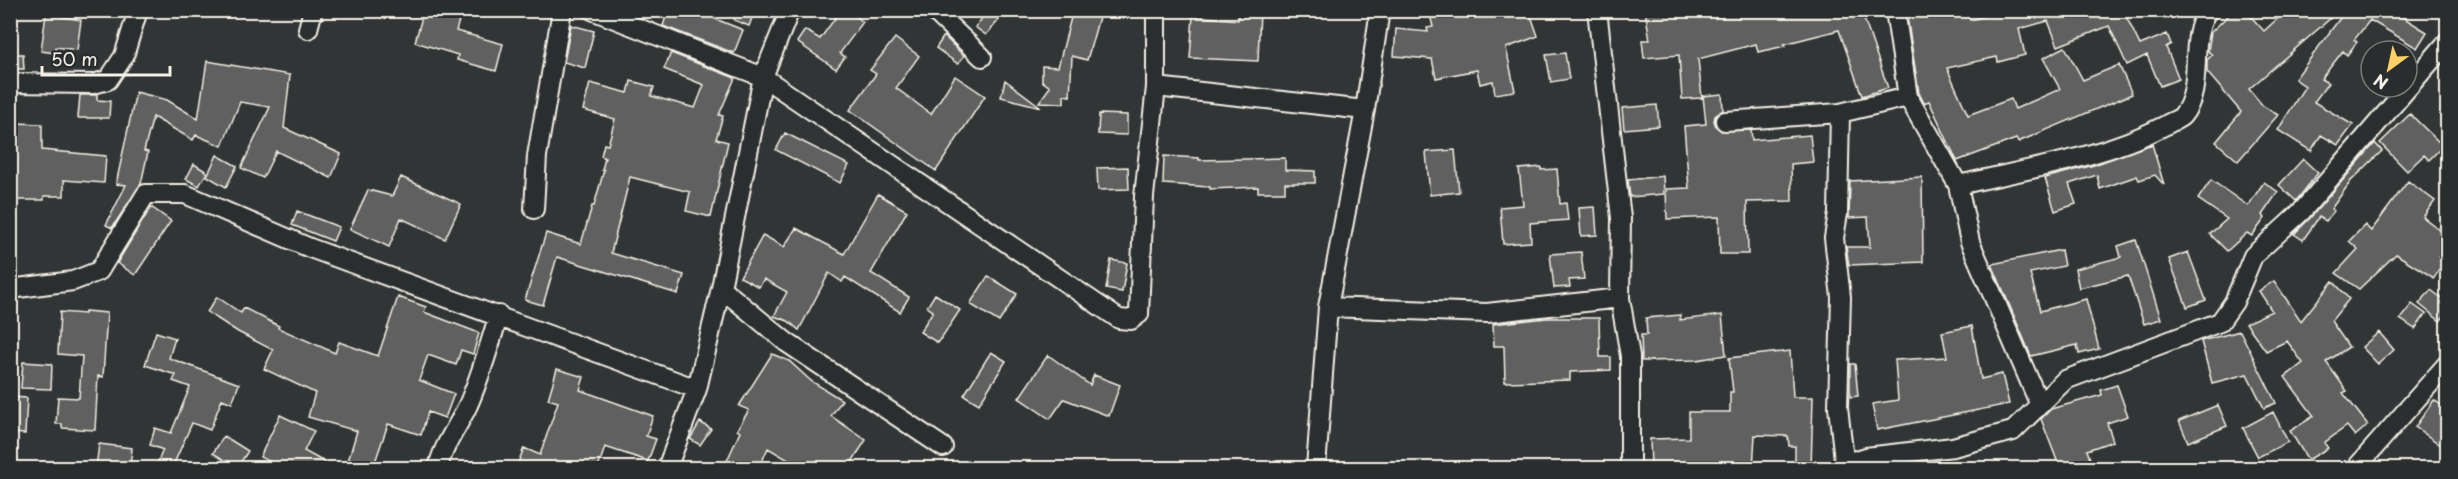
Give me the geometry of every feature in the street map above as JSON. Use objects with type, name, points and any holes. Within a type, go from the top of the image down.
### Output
[{"type":"street","points":[[10,83],[93,84],[108,80],[124,56],[138,10]]},
{"type":"street","points":[[308,29],[313,10]]},
{"type":"street","points":[[534,209],[537,156],[562,10]]},
{"type":"street","points":[[592,10],[763,77],[1119,319],[1131,320],[1139,314],[1144,196],[1156,87],[1156,10]]},
{"type":"street","points":[[667,468],[697,389],[721,288],[763,77],[790,10]]},
{"type":"street","points":[[933,10],[982,57]]},
{"type":"street","points":[[1316,468],[1328,307],[1365,110],[1380,10]]},
{"type":"street","points":[[1597,10],[1621,218],[1620,298],[1630,356],[1630,468]]},
{"type":"street","points":[[1895,10],[1908,97],[1958,185],[1970,242],[2039,403]]},
{"type":"street","points":[[1958,185],[2072,159],[2151,132],[2181,116],[2193,93],[2199,35],[2208,10]]},
{"type":"street","points":[[1840,113],[1838,213],[1834,238],[1841,297],[1838,407],[1845,466],[1866,457],[1953,447],[2013,431],[2065,380],[2220,322],[2234,302],[2253,256],[2302,211],[2448,41]]},
{"type":"street","points":[[1156,87],[1365,110]]},
{"type":"street","points":[[1725,121],[1840,113],[1908,97]]},
{"type":"street","points":[[10,289],[73,281],[99,272],[146,194],[157,192],[185,194],[310,248],[697,389]]},
{"type":"street","points":[[721,288],[786,342],[943,447]]},
{"type":"street","points":[[1328,307],[1487,313],[1620,298]]},
{"type":"street","points":[[438,468],[441,452],[458,426],[469,402],[499,315]]},
{"type":"street","points":[[2356,468],[2448,363]]},
{"type":"building","points":[[424,10],[462,10],[456,31],[503,44],[496,71],[457,60],[458,55],[415,42]]},
{"type":"building","points":[[668,10],[693,10],[743,30],[734,53],[663,26]]},
{"type":"building","points":[[739,10],[755,10],[749,26],[734,20]]},
{"type":"building","points":[[841,10],[848,10],[863,22],[840,53],[845,57],[836,69],[797,42],[805,30],[820,39]]},
{"type":"building","points":[[1073,10],[1101,10],[1087,60],[1072,56],[1070,96],[1064,95],[1064,103],[1039,102],[1050,87],[1042,81],[1042,66],[1058,67]]},
{"type":"building","points":[[1239,10],[1260,10],[1258,61],[1190,58],[1193,16],[1238,20]]},
{"type":"building","points":[[1429,10],[1529,10],[1538,36],[1506,48],[1515,91],[1495,94],[1493,81],[1480,84],[1477,70],[1436,78],[1432,59],[1394,56],[1396,29],[1428,32],[1427,28],[1433,27]]},
{"type":"building","points":[[1645,10],[1861,10],[1888,88],[1862,96],[1839,30],[1758,52],[1756,44],[1698,59],[1702,98],[1682,99],[1679,55],[1644,58],[1642,40],[1650,40]]},
{"type":"building","points":[[1906,10],[1967,10],[1970,20],[2010,10],[2071,10],[2068,17],[2088,10],[2123,10],[2140,45],[2167,34],[2171,44],[2166,47],[2179,79],[2160,86],[2147,55],[2127,65],[2109,26],[2058,46],[2048,21],[2019,29],[2025,55],[1998,62],[1997,57],[1947,68],[1968,115],[2011,99],[2015,109],[2060,89],[2043,58],[2065,47],[2083,80],[2119,65],[2132,94],[2018,142],[2016,139],[1957,161],[1929,101],[1924,103],[1919,93]]},
{"type":"building","points":[[2234,10],[2245,10],[2264,31],[2287,10],[2340,10],[2249,89],[2263,106],[2278,115],[2238,161],[2216,142],[2241,112],[2207,72],[2207,60],[2212,55],[2208,51],[2211,32]]},
{"type":"building","points":[[2346,10],[2391,10],[2427,32],[2419,45],[2419,39],[2402,39],[2370,20],[2354,40],[2357,42],[2347,55],[2343,51],[2321,79],[2328,83],[2314,102],[2353,125],[2338,145],[2321,135],[2311,151],[2278,130],[2305,86],[2295,79]]},
{"type":"building","points":[[988,11],[999,20],[986,35],[975,27]]},
{"type":"building","points":[[46,14],[81,20],[77,50],[56,47],[55,53],[41,51]]},
{"type":"building","points":[[571,25],[594,31],[585,68],[564,62]]},
{"type":"building","points":[[944,36],[964,56],[958,64],[936,48]]},
{"type":"building","points":[[895,38],[919,56],[896,88],[931,114],[955,76],[985,96],[936,171],[850,110],[876,74],[870,70]]},
{"type":"building","points":[[671,53],[735,78],[719,115],[723,116],[716,139],[728,142],[711,217],[686,211],[690,192],[630,177],[611,253],[684,275],[678,294],[557,257],[543,305],[525,300],[546,233],[581,244],[592,206],[594,206],[604,170],[602,170],[605,158],[601,156],[604,144],[608,145],[615,119],[583,110],[590,83],[628,93],[631,81],[654,87],[651,96],[695,108],[704,85],[664,69]]},
{"type":"building","points":[[1565,53],[1569,79],[1551,82],[1546,55]]},
{"type":"building","points":[[10,54],[23,54],[24,69],[10,69]]},
{"type":"building","points":[[207,61],[290,75],[284,128],[341,154],[331,178],[276,151],[263,178],[241,168],[270,107],[240,102],[222,146],[196,135],[193,140],[153,117],[144,151],[148,152],[141,184],[112,228],[106,225],[126,185],[116,184],[136,92],[167,100],[198,119]]},
{"type":"building","points":[[1005,80],[1041,107],[1001,97]]},
{"type":"building","points":[[1722,94],[1723,110],[1715,116],[1714,121],[1721,131],[1751,130],[1752,140],[1810,135],[1813,162],[1791,164],[1792,201],[1747,202],[1748,254],[1720,254],[1719,217],[1667,219],[1666,189],[1689,188],[1684,126],[1706,124],[1703,96]]},
{"type":"building","points":[[80,95],[97,95],[97,100],[110,101],[109,118],[78,118]]},
{"type":"building","points":[[1657,105],[1659,126],[1624,129],[1622,108]]},
{"type":"building","points":[[1099,114],[1127,115],[1127,135],[1098,134]]},
{"type":"building","points":[[2410,114],[2443,146],[2429,160],[2424,155],[2407,171],[2380,143]]},
{"type":"building","points":[[15,123],[42,124],[42,150],[106,156],[104,183],[64,180],[64,196],[44,196],[44,200],[15,200]]},
{"type":"building","points":[[785,133],[849,165],[840,183],[776,150]]},
{"type":"building","points":[[2375,143],[2382,151],[2351,181],[2331,209],[2334,211],[2326,221],[2319,217],[2303,240],[2294,234],[2310,218]]},
{"type":"building","points":[[2152,144],[2164,185],[2155,175],[2139,180],[2137,176],[2100,189],[2097,175],[2069,184],[2076,204],[2055,211],[2045,178],[2094,165]]},
{"type":"building","points":[[1455,150],[1459,192],[1430,195],[1426,152]]},
{"type":"building","points":[[217,155],[237,166],[226,187],[207,176]]},
{"type":"building","points":[[1164,156],[1199,158],[1199,160],[1285,158],[1285,170],[1315,171],[1315,183],[1285,183],[1285,192],[1258,192],[1258,187],[1210,189],[1210,187],[1163,184]]},
{"type":"building","points":[[2303,159],[2318,173],[2296,201],[2279,185]]},
{"type":"building","points":[[194,164],[207,172],[199,186],[186,179]]},
{"type":"building","points":[[1128,167],[1129,189],[1098,190],[1097,168]]},
{"type":"building","points":[[1541,167],[1541,170],[1557,169],[1560,204],[1566,203],[1568,220],[1530,223],[1531,242],[1503,244],[1500,207],[1523,205],[1519,169]]},
{"type":"building","points":[[1663,176],[1664,194],[1630,197],[1628,180]]},
{"type":"building","points":[[401,177],[461,204],[445,239],[401,218],[389,247],[350,229],[368,190],[392,196]]},
{"type":"building","points":[[1922,177],[1923,262],[1849,265],[1846,247],[1870,247],[1868,217],[1849,218],[1850,181]]},
{"type":"building","points":[[2211,180],[2248,206],[2264,182],[2278,192],[2262,215],[2265,218],[2252,236],[2247,233],[2227,251],[2210,234],[2227,219],[2198,199]]},
{"type":"building","points":[[2408,181],[2435,201],[2423,217],[2448,236],[2448,246],[2439,257],[2445,261],[2434,278],[2396,254],[2359,289],[2336,273],[2358,249],[2349,241],[2365,225],[2371,231]]},
{"type":"building","points":[[878,194],[907,211],[871,273],[909,297],[900,312],[845,277],[842,282],[829,273],[799,330],[788,321],[774,316],[787,292],[764,279],[759,287],[740,277],[763,235],[784,247],[796,228],[844,254]]},
{"type":"building","points":[[151,207],[171,221],[135,275],[117,263]]},
{"type":"building","points":[[1595,207],[1597,235],[1581,236],[1579,208]]},
{"type":"building","points":[[297,211],[339,227],[333,241],[292,225]]},
{"type":"building","points":[[2136,240],[2161,319],[2144,324],[2128,276],[2079,288],[2075,269],[2121,257],[2118,246]]},
{"type":"building","points":[[2061,250],[2064,266],[2030,273],[2040,311],[2086,299],[2099,349],[2079,354],[2077,345],[2031,356],[1992,264]]},
{"type":"building","points":[[1581,252],[1584,279],[1569,280],[1570,287],[1554,288],[1550,254]]},
{"type":"building","points":[[2188,252],[2206,300],[2187,307],[2169,259]]},
{"type":"building","points":[[1111,260],[1127,263],[1122,292],[1106,289]]},
{"type":"building","points":[[988,276],[1017,294],[999,322],[970,304]]},
{"type":"building","points":[[2274,281],[2301,321],[2333,281],[2349,299],[2331,321],[2349,347],[2326,362],[2347,391],[2343,393],[2368,425],[2355,436],[2347,426],[2324,443],[2328,448],[2308,460],[2290,431],[2314,416],[2285,377],[2303,363],[2287,341],[2266,351],[2246,323],[2272,311],[2259,291]]},
{"type":"building","points":[[2431,290],[2448,303],[2448,312],[2440,321],[2419,304]]},
{"type":"building","points":[[935,294],[960,310],[938,343],[920,332],[933,311],[927,307]]},
{"type":"building","points":[[217,297],[241,313],[244,308],[279,326],[278,328],[335,353],[339,342],[378,356],[398,297],[426,307],[424,312],[479,333],[473,354],[461,350],[456,365],[428,355],[419,380],[454,394],[445,418],[428,412],[421,435],[388,424],[373,468],[346,468],[357,431],[308,417],[315,393],[264,369],[273,350],[238,332],[207,312]]},
{"type":"building","points":[[2412,304],[2426,314],[2415,329],[2400,319]]},
{"type":"building","points":[[85,311],[107,313],[103,377],[98,376],[95,430],[62,428],[62,424],[56,424],[58,397],[79,398],[82,356],[58,354],[60,312],[85,314]]},
{"type":"building","points":[[1680,315],[1680,320],[1722,315],[1726,355],[1697,360],[1642,361],[1641,335],[1647,335],[1646,318]]},
{"type":"building","points":[[1547,318],[1599,318],[1600,357],[1611,357],[1611,370],[1570,372],[1570,380],[1505,382],[1504,346],[1494,346],[1493,324]]},
{"type":"building","points":[[1972,326],[1981,379],[2002,374],[2009,404],[1877,430],[1872,404],[1898,400],[1895,360],[1947,357],[1942,332]]},
{"type":"building","points":[[2240,331],[2276,403],[2264,408],[2247,374],[2212,383],[2201,341]]},
{"type":"building","points":[[156,332],[175,338],[169,358],[239,384],[232,403],[222,399],[210,430],[192,423],[172,468],[155,468],[163,450],[150,445],[155,428],[171,433],[190,387],[173,381],[176,375],[145,365]]},
{"type":"building","points":[[2379,332],[2394,350],[2378,364],[2362,347]]},
{"type":"building","points":[[1790,351],[1793,397],[1813,397],[1811,468],[1795,468],[1795,446],[1789,446],[1788,436],[1755,435],[1753,468],[1651,468],[1650,439],[1689,438],[1689,412],[1730,412],[1730,392],[1733,392],[1729,358]]},
{"type":"building","points":[[991,352],[1006,361],[979,404],[964,395]]},
{"type":"building","points":[[772,354],[789,361],[811,381],[842,400],[831,416],[866,440],[848,468],[802,468],[768,448],[759,468],[734,468],[725,465],[740,432],[737,430],[749,410],[739,406]]},
{"type":"building","points":[[1048,355],[1090,385],[1094,375],[1120,385],[1109,416],[1064,399],[1050,419],[1019,398]]},
{"type":"building","points":[[23,362],[52,364],[51,389],[21,388]]},
{"type":"building","points":[[1850,364],[1855,364],[1858,396],[1850,397]]},
{"type":"building","points":[[557,369],[584,377],[580,390],[653,416],[646,436],[656,439],[648,461],[605,447],[598,468],[516,468],[524,448],[540,455],[558,402],[548,399]]},
{"type":"building","points":[[2117,385],[2128,416],[2107,423],[2113,441],[2087,450],[2093,468],[2064,468],[2061,462],[2058,463],[2041,419],[2051,409],[2102,395],[2101,390]]},
{"type":"building","points":[[10,397],[27,398],[25,434],[10,433]]},
{"type":"building","points":[[2434,400],[2448,410],[2448,450],[2415,427]]},
{"type":"building","points":[[2218,405],[2227,426],[2188,442],[2179,421]]},
{"type":"building","points":[[2273,412],[2288,442],[2258,457],[2243,428]]},
{"type":"building","points":[[280,415],[314,431],[304,451],[335,468],[283,468],[260,457]]},
{"type":"building","points":[[700,422],[711,429],[700,445],[690,439]]},
{"type":"building","points":[[224,436],[248,451],[237,468],[213,453]]},
{"type":"building","points":[[99,444],[132,448],[130,468],[96,468]]}]
